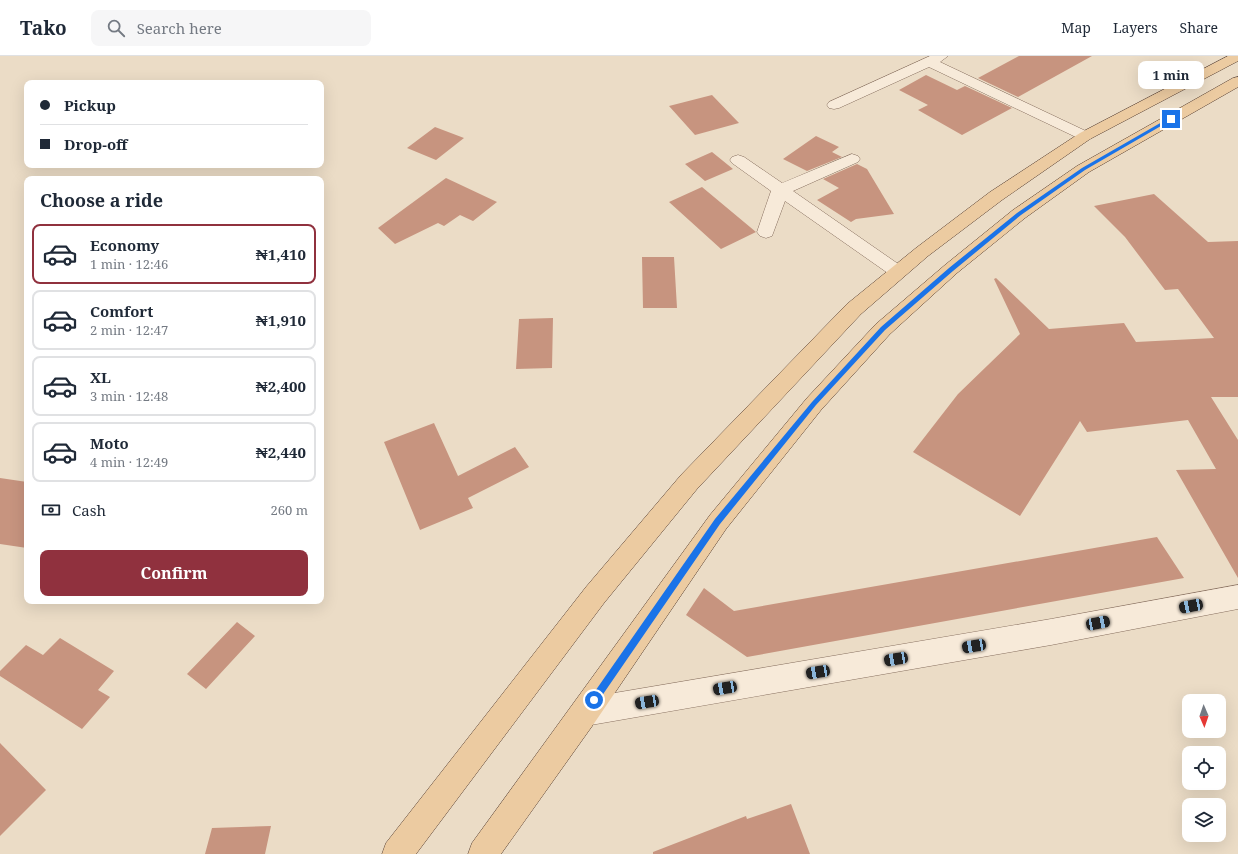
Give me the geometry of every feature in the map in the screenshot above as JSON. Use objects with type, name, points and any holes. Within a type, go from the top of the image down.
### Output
[{"type":"main road","points":[[397,854],[595,595],[689,482],[854,309],[898,272],[996,196],[1085,136],[1238,56]]},
{"type":"main road","points":[[483,854],[585,712],[718,522],[814,404],[883,329],[951,269],[1019,214],[1083,169],[1238,81]]},
{"type":"street","points":[[834,105],[935,58],[1085,136]]},
{"type":"street","points":[[766,232],[780,190],[852,159]]},
{"type":"street","points":[[738,160],[898,272]]},
{"type":"street","points":[[585,712],[1052,632],[1238,597]]},
{"type":"building","points":[[1019,56],[1092,56],[1018,97],[978,78]]},
{"type":"building","points":[[926,75],[957,90],[965,86],[1012,108],[962,135],[918,110],[928,105],[899,90]]},
{"type":"building","points":[[712,95],[739,123],[695,135],[669,106]]},
{"type":"building","points":[[435,127],[464,138],[436,160],[407,148]]},
{"type":"building","points":[[816,136],[839,147],[832,152],[842,157],[807,171],[783,159]]},
{"type":"building","points":[[712,152],[733,169],[705,181],[685,164]]},
{"type":"building","points":[[857,164],[867,169],[894,214],[856,219],[851,222],[817,200],[839,188],[823,179]]},
{"type":"building","points":[[446,178],[497,202],[473,221],[460,215],[444,226],[438,223],[395,244],[378,228]]},
{"type":"building","points":[[702,187],[756,232],[721,249],[669,202]]},
{"type":"building","points":[[1154,194],[1208,242],[1238,241],[1238,397],[1211,397],[1238,440],[1238,578],[1176,470],[1216,469],[1188,420],[1087,432],[1080,421],[1020,516],[913,452],[958,394],[1020,334],[994,279],[996,278],[1049,329],[1124,323],[1136,342],[1214,338],[1178,289],[1165,290],[1125,237],[1094,206]]},
{"type":"building","points":[[642,257],[674,257],[677,308],[643,308]]},
{"type":"building","points":[[553,318],[552,368],[516,369],[519,319]]},
{"type":"building","points":[[434,423],[458,476],[515,447],[529,467],[468,498],[473,508],[420,530],[384,442]]},
{"type":"building","points":[[0,478],[24,482],[24,548],[0,544]]},
{"type":"building","points":[[1157,537],[1184,578],[747,657],[686,615],[704,588],[734,611]]},
{"type":"building","points":[[237,622],[255,636],[206,689],[187,674]]},
{"type":"building","points":[[60,638],[114,671],[98,690],[110,697],[82,729],[0,676],[0,671],[26,645],[43,655]]},
{"type":"building","points":[[0,743],[46,790],[0,836]]},
{"type":"building","points":[[791,804],[810,854],[653,854],[653,852],[746,816],[747,819]]},
{"type":"building","points":[[271,826],[265,854],[205,854],[212,828]]},
{"type":"route","points":[[594,700],[718,522],[814,404],[883,329],[951,269],[1019,214],[1083,169],[1171,119]]}]
